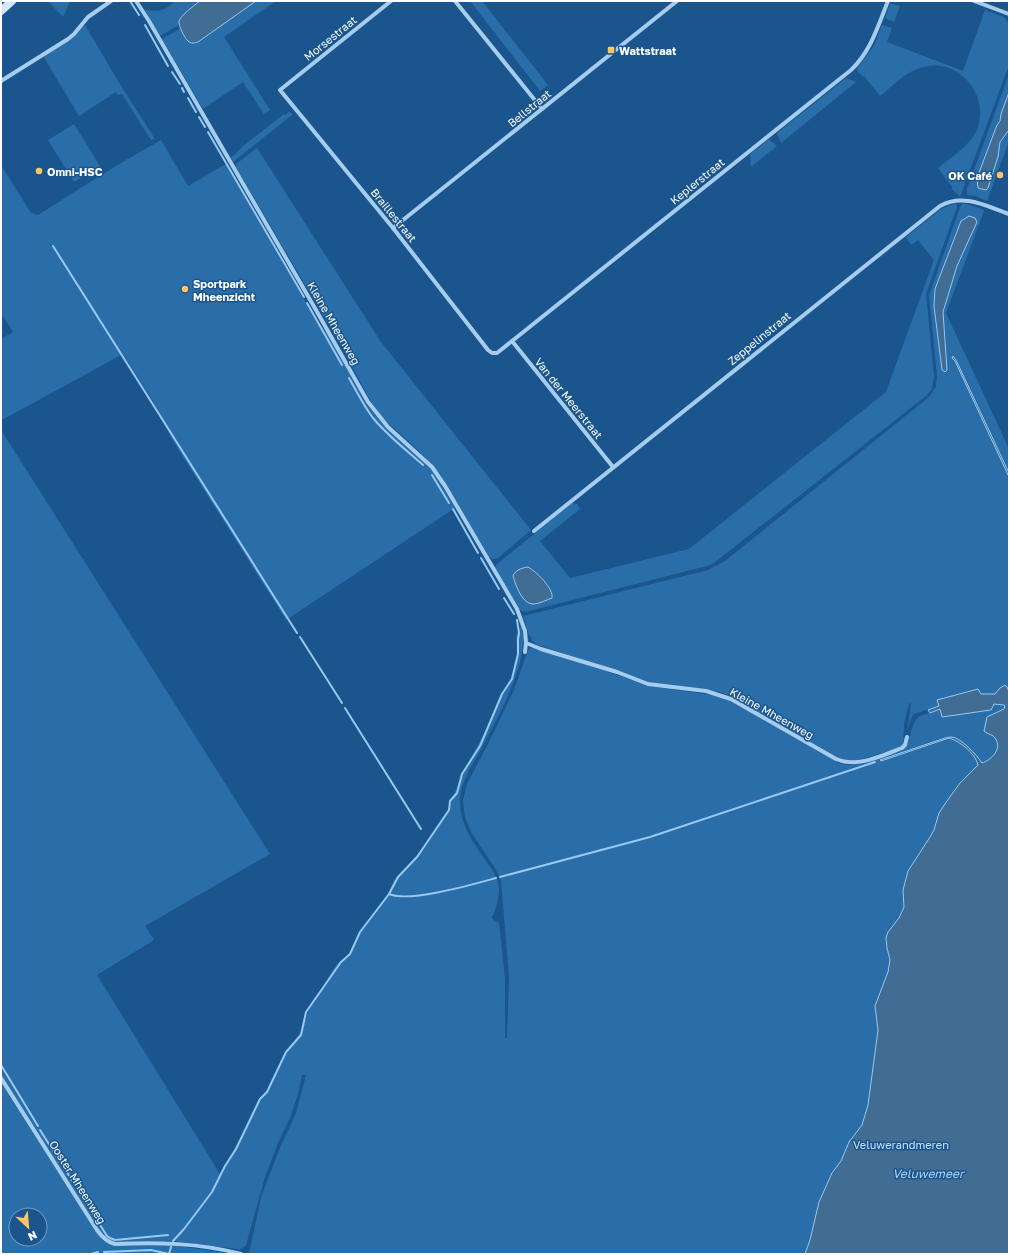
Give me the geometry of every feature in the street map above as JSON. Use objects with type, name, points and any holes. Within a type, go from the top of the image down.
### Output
[{"type":"main road","points":[[1,11],[12,1]]},
{"type":"street","points":[[1,81],[68,39],[88,17],[111,1]]},
{"type":"street","name":"Kleine Mheenweg","points":[[136,1],[149,21],[368,402],[388,427],[432,467],[445,486],[517,609],[525,632],[526,643],[524,652]]},
{"type":"street","name":"Morsestraat","points":[[280,90],[391,1]]},
{"type":"street","points":[[455,1],[542,109]]},
{"type":"street","name":"Bellstraat","points":[[393,228],[677,1]]},
{"type":"street","name":"Keplerstraat","points":[[492,353],[497,353],[851,70],[865,54],[873,40],[888,1]]},
{"type":"street","points":[[974,1],[1009,14]]},
{"type":"street","name":"Braillestraat","points":[[280,90],[393,228],[488,350],[492,353]]},
{"type":"street","name":"Zeppelinstraat","points":[[534,531],[940,206],[951,201],[971,201],[1009,214]]},
{"type":"street","name":"Van der Meerstraat","points":[[512,341],[613,467]]},
{"type":"street","name":"Kleine Mheenweg","points":[[526,643],[541,649],[618,672],[648,684],[706,691],[721,695],[731,699],[836,760],[844,762],[855,763],[902,748],[905,745],[906,736]]},
{"type":"street","name":"Ooster Mheenweg","points":[[1,1078],[103,1238],[115,1244],[160,1242],[176,1243],[227,1250],[241,1254]]},
{"type":"green space","points":[[48,1],[70,1],[63,17]]},
{"type":"green space","points":[[175,1],[200,1],[179,22],[179,25],[160,36],[145,10],[162,10]]},
{"type":"green space","points":[[256,1],[276,1],[224,37],[270,110],[264,114],[243,82],[203,109],[162,39],[181,28],[188,41],[198,42]]},
{"type":"green space","points":[[470,1],[482,1],[548,85],[540,91]]},
{"type":"green space","points":[[890,4],[900,6],[894,22],[885,18]]},
{"type":"green space","points":[[985,10],[1004,17],[1009,24],[1009,65],[960,197],[952,189],[938,168],[965,147],[977,130],[980,117],[980,104],[976,92],[969,82],[960,74],[949,68],[936,65],[923,67],[905,75],[880,96],[864,76],[863,77],[858,72],[857,68],[874,46],[882,25],[892,28],[887,42],[963,71]]},
{"type":"green space","points":[[85,25],[155,139],[151,140],[122,94],[118,95],[116,92],[79,116],[43,56],[70,39]]},
{"type":"green space","points":[[1009,74],[1009,92],[1001,118],[977,178],[998,157],[1000,142],[1009,130],[1009,141],[987,201],[976,196],[967,195],[967,189]]},
{"type":"green space","points":[[846,78],[856,82],[781,143],[777,133]]},
{"type":"green space","points":[[289,112],[293,114],[233,162],[231,158],[243,146],[284,114],[285,115]]},
{"type":"green space","points":[[74,124],[100,166],[74,182],[48,140]]},
{"type":"green space","points":[[769,139],[777,146],[751,167],[750,154]]},
{"type":"green space","points":[[161,140],[188,186],[226,164],[312,313],[331,339],[366,404],[386,427],[415,452],[431,469],[455,508],[286,620],[172,439],[154,403],[123,354],[2,420],[1,419],[1,339],[13,332],[1,313],[1,165],[31,213],[38,215],[119,164]]},
{"type":"green space","points":[[257,148],[381,342],[531,530],[498,558],[493,559],[489,557],[439,473],[423,455],[383,418],[371,402],[346,355],[236,167],[236,164]]},
{"type":"green space","points":[[956,203],[957,207],[926,294],[934,376],[932,389],[926,396],[714,563],[525,612],[520,610],[495,568],[496,565],[572,503],[577,504],[580,509],[540,541],[570,578],[689,549],[886,392],[934,260],[918,240],[911,245],[906,237],[941,209]]},
{"type":"green space","name":"Veluwerandmeren","points":[[964,203],[984,211],[946,313],[1009,449],[1009,473],[953,356],[952,358],[955,361],[1009,477],[1009,1254],[249,1254],[261,1197],[279,1150],[296,1113],[306,1075],[302,1075],[298,1094],[290,1118],[278,1143],[265,1177],[246,1245],[240,1250],[172,1241],[118,1242],[111,1241],[106,1238],[98,1229],[1,1075],[1,430],[270,854],[145,926],[154,940],[97,975],[220,1174],[246,1128],[257,1102],[271,1085],[283,1057],[302,1030],[312,1003],[336,965],[349,956],[359,934],[387,896],[394,880],[419,853],[448,810],[462,774],[483,736],[500,698],[511,678],[517,655],[516,636],[521,625],[523,641],[518,671],[506,700],[466,777],[460,797],[462,819],[465,826],[475,845],[494,872],[499,884],[498,900],[492,918],[499,923],[505,978],[505,1038],[507,1038],[509,977],[501,881],[496,870],[471,832],[465,817],[463,800],[467,784],[514,690],[528,650],[531,648],[555,654],[650,686],[726,698],[839,763],[848,765],[880,757],[906,747],[912,727],[920,716],[987,694],[980,693],[937,701],[939,706],[912,716],[907,732],[911,704],[909,703],[904,725],[903,745],[898,748],[856,761],[840,760],[728,695],[704,689],[649,682],[538,645],[531,640],[532,638],[529,635],[523,616],[708,570],[725,561],[929,397],[936,387],[937,376],[929,295],[961,205]],"holes":[[[965,217],[977,222],[957,266],[943,312],[947,361],[943,371],[934,306],[935,289],[961,221]]]},
{"type":"green space","points":[[1,1081],[96,1231],[104,1241],[115,1245],[172,1245],[232,1254],[1,1254]]},
{"type":"water","points":[[200,1],[256,1],[198,42],[192,43],[187,40],[184,35],[179,21],[185,13]]},
{"type":"water","points":[[1009,92],[1009,130],[1000,142],[998,157],[988,188],[986,190],[978,188],[977,178],[997,125],[1000,121]]},
{"type":"water","points":[[969,216],[975,218],[977,222],[957,266],[943,312],[947,370],[945,372],[942,370],[934,306],[935,289],[961,221]]},
{"type":"water","points":[[953,356],[1009,473],[1009,477],[955,361],[952,358]]},
{"type":"water","points":[[528,567],[540,576],[547,585],[552,594],[552,598],[533,604],[529,603],[522,597],[517,589],[513,576],[517,571]]},
{"type":"water","name":"Veluwemeer","points":[[1005,685],[1009,692],[1009,1254],[805,1254],[819,1202],[832,1173],[841,1161],[849,1142],[862,1125],[868,1105],[878,1030],[875,1006],[888,972],[890,960],[886,938],[888,932],[899,918],[904,907],[903,890],[908,871],[934,830],[939,813],[960,783],[978,765],[974,756],[967,748],[949,738],[881,761],[880,760],[948,737],[952,737],[960,740],[982,763],[985,762],[995,754],[998,746],[994,737],[984,731],[987,717],[1004,709],[1004,705],[994,704],[991,710],[942,717],[940,709],[930,713],[928,710],[939,706],[937,700],[978,689],[981,694],[995,694]]},
{"type":"waterway","points":[[130,1],[139,15]]},
{"type":"waterway","points":[[145,25],[168,66]]},
{"type":"waterway","points":[[172,72],[180,84]]},
{"type":"waterway","points":[[182,88],[184,92]]},
{"type":"waterway","points":[[188,98],[196,112]]},
{"type":"waterway","points":[[199,117],[205,127]]},
{"type":"waterway","points":[[208,132],[304,297]]},
{"type":"waterway","points":[[53,246],[297,633]]},
{"type":"waterway","points":[[307,303],[342,365]]},
{"type":"waterway","points":[[349,378],[378,424],[423,465]]},
{"type":"waterway","points":[[432,475],[449,503]]},
{"type":"waterway","points":[[453,509],[478,553]]},
{"type":"waterway","points":[[481,558],[499,589]]},
{"type":"waterway","points":[[504,598],[514,614]]},
{"type":"waterway","points":[[173,1241],[212,1192],[225,1166],[236,1149],[260,1099],[267,1092],[286,1052],[301,1035],[306,1012],[341,962],[350,954],[360,932],[389,894],[398,877],[417,857],[449,810],[450,801],[457,793],[462,774],[480,746],[502,694],[512,679],[518,654],[519,633],[517,620]]},
{"type":"waterway","points":[[300,637],[342,703]]},
{"type":"waterway","points":[[345,708],[421,829]]},
{"type":"waterway","points":[[500,877],[650,837],[875,762]]},
{"type":"waterway","points":[[389,894],[411,896],[442,892],[496,878]]},
{"type":"waterway","points":[[1,1065],[38,1126]]},
{"type":"waterway","points":[[40,1130],[75,1185]]},
{"type":"waterway","points":[[78,1190],[107,1236],[110,1238],[115,1240],[168,1235]]},
{"type":"waterway","points":[[169,1254],[171,1247]]},
{"type":"waterway","points":[[104,1252],[151,1250],[169,1254]]},
{"type":"waterway","points":[[91,1254],[98,1252]]},
{"type":"place","name":"Wattstraat","points":[[611,50]]},
{"type":"place","name":"Omni-HSC","points":[[39,171]]},
{"type":"place","name":"OK Café","points":[[1000,175]]},
{"type":"place","name":"Sportpark Mheenzicht","points":[[185,289]]}]
